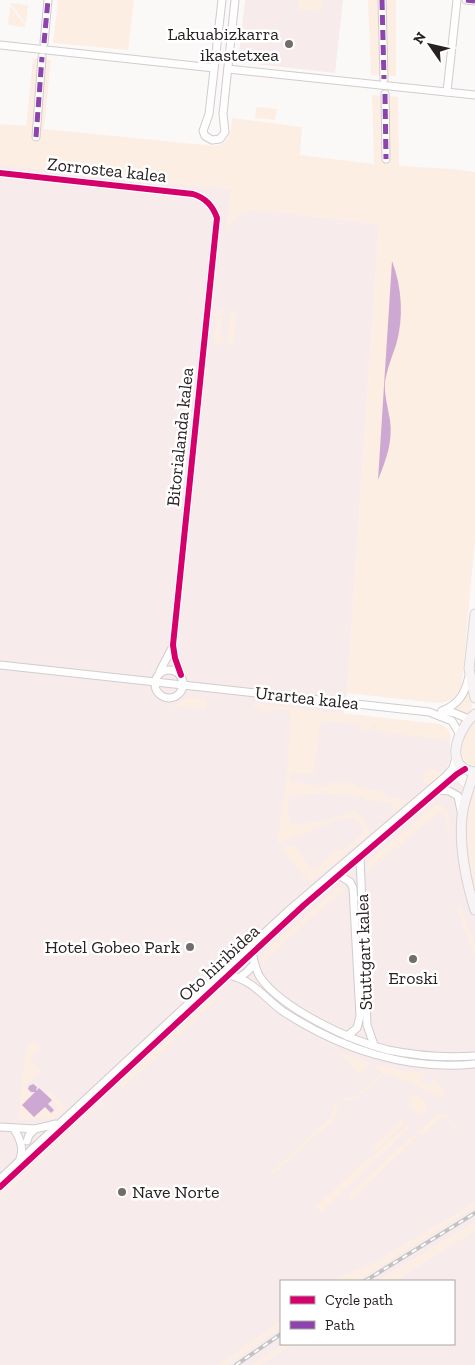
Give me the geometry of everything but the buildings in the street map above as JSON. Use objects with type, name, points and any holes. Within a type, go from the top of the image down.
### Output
[{"type":"main road","points":[[475,614],[470,673],[475,698]]},
{"type":"main road","points":[[472,717],[459,733],[456,757],[471,771],[462,816],[463,855],[475,910]]},
{"type":"street","points":[[44,43],[48,0]]},
{"type":"street","points":[[222,0],[209,114],[203,130],[205,136],[212,140],[220,139],[225,132],[223,114],[235,0]]},
{"type":"street","points":[[382,0],[384,79]]},
{"type":"street","points":[[447,92],[457,0]]},
{"type":"street","points":[[466,0],[475,1]]},
{"type":"street","points":[[0,45],[214,68]]},
{"type":"street","points":[[36,137],[42,57]]},
{"type":"street","points":[[228,69],[475,95]]},
{"type":"street","points":[[384,94],[386,159]]},
{"type":"street","name":"Zorrostea kalea","points":[[0,173],[193,194],[204,198],[209,203]]},
{"type":"street","name":"Bitorialanda kalea","points":[[181,675],[173,645],[218,226],[214,209],[209,203]]},
{"type":"street","name":"Bitorialanda kalea","points":[[158,674],[166,662],[173,645]]},
{"type":"street","name":"Urartea kalea","points":[[0,665],[430,712],[442,711],[472,717]]},
{"type":"street","points":[[170,669],[181,675],[184,686],[178,695],[168,698],[158,693],[154,683],[158,674],[163,670],[170,669]]},
{"type":"street","points":[[442,711],[459,701],[464,694],[470,673]]},
{"type":"street","name":"Urartea kalea","points":[[430,712],[452,721],[459,733]]},
{"type":"street","name":"Oto hiribidea","points":[[0,1187],[59,1124],[287,912],[446,777],[453,768],[456,757]]},
{"type":"street","name":"Oto hiribidea","points":[[0,1178],[38,1147],[338,875],[457,774],[471,771]]},
{"type":"street","points":[[439,790],[449,791],[458,796],[462,816]]},
{"type":"street","name":"Stuttgart kalea","points":[[360,857],[367,1025],[374,1045]]},
{"type":"street","name":"Stuttgart kalea","points":[[338,875],[350,882],[353,888],[360,1016],[357,1028],[346,1036]]},
{"type":"street","points":[[252,952],[254,964],[262,980],[305,1014],[346,1036],[386,1049],[427,1056],[475,1056]]},
{"type":"street","points":[[240,977],[254,964]]},
{"type":"street","points":[[228,975],[240,977],[282,1011],[346,1045],[407,1062],[442,1065],[475,1064]]},
{"type":"street","points":[[0,1127],[16,1132],[59,1124]]},
{"type":"street","points":[[26,1142],[29,1135],[35,1129]]},
{"type":"street","points":[[16,1132],[26,1142],[38,1147]]},
{"type":"street","points":[[16,1132],[22,1147],[20,1160]]},
{"type":"shaded area","points":[[58,0],[134,0],[128,50],[53,43]]},
{"type":"shaded area","name":"Lakuabizkarra ikastetxea","points":[[245,0],[343,0],[335,73],[238,62]]},
{"type":"shaded area","points":[[299,0],[323,0],[321,12],[298,9]]},
{"type":"shaded area","points":[[368,0],[396,0],[396,76],[371,75]]},
{"type":"shaded area","points":[[10,3],[28,5],[26,24]]},
{"type":"shaded area","points":[[10,5],[25,25],[25,27],[8,25]]},
{"type":"shaded area","points":[[33,58],[51,60],[44,129],[214,146],[223,143],[229,136],[232,118],[302,127],[300,155],[374,164],[372,95],[398,97],[399,166],[475,172],[475,539],[462,682],[456,695],[450,700],[437,703],[347,693],[379,224],[254,210],[238,216],[228,232],[226,232],[230,189],[0,165],[0,124],[26,126]]},
{"type":"shaded area","points":[[256,107],[277,109],[275,120],[255,118]]},
{"type":"shaded area","points":[[0,165],[230,189],[229,207],[379,224],[347,693],[342,719],[445,736],[450,743],[450,761],[445,771],[475,796],[475,1203],[374,1263],[334,1280],[280,1280],[280,1322],[219,1365],[0,1365]]},
{"type":"shaded area","points":[[392,261],[400,292],[401,313],[399,335],[385,382],[391,428],[390,443],[378,480]]},
{"type":"shaded area","points":[[217,309],[223,310],[220,337],[224,337],[223,345],[214,344]]},
{"type":"shaded area","points":[[230,311],[237,311],[233,346],[227,345]]},
{"type":"shaded area","points":[[469,690],[472,706],[470,712],[465,714],[454,709],[461,703]]},
{"type":"shaded area","points":[[186,697],[206,699],[205,710],[178,706],[170,709],[171,706]]},
{"type":"shaded area","points":[[252,703],[440,724],[446,727],[449,732],[451,737],[450,743],[447,740],[377,732],[376,726],[373,725],[372,730],[362,730],[361,724],[322,721],[314,770],[310,775],[291,773],[290,781],[326,787],[329,783],[357,783],[357,788],[384,791],[386,797],[409,800],[393,813],[391,810],[394,808],[390,802],[361,797],[322,793],[290,796],[288,810],[289,818],[293,824],[324,822],[354,810],[363,818],[370,833],[310,883],[281,849],[296,846],[306,862],[315,869],[320,867],[332,852],[342,850],[351,844],[364,829],[355,818],[339,819],[277,844],[286,784],[291,714],[288,710],[263,711],[253,706]]},
{"type":"shaded area","points":[[475,722],[475,766],[463,759],[462,747],[467,733]]},
{"type":"shaded area","points":[[430,769],[444,772],[430,784],[424,784],[423,775]]},
{"type":"shaded area","points":[[471,791],[475,791],[475,893],[467,842],[467,817]]},
{"type":"shaded area","points":[[435,805],[442,805],[449,814],[449,829],[447,829],[445,815],[441,812],[438,813],[397,848],[395,847],[367,873],[367,866],[371,858]]},
{"type":"shaded area","points":[[338,887],[345,890],[313,916],[262,964],[262,957],[266,950]]},
{"type":"shaded area","points":[[461,908],[475,946],[475,957],[457,909]]},
{"type":"shaded area","points":[[259,979],[338,1034],[336,1039],[283,1008],[255,984]]},
{"type":"shaded area","points":[[217,994],[220,997],[122,1089],[119,1084]]},
{"type":"shaded area","points":[[33,1040],[41,1048],[30,1059],[41,1071],[26,1085],[27,1090],[33,1094],[23,1105],[45,1107],[52,1113],[58,1107],[46,1094],[49,1091],[66,1108],[57,1117],[52,1119],[18,1119],[25,1052]]},
{"type":"shaded area","points":[[339,1052],[371,1063],[359,1074]]},
{"type":"shaded area","points":[[376,1064],[405,1071],[426,1073],[421,1080],[429,1085],[434,1078],[446,1094],[442,1097],[386,1073],[356,1099],[347,1101],[339,1097],[342,1095],[345,1098],[355,1097],[381,1073]]},
{"type":"shaded area","points":[[33,1084],[37,1087],[36,1091],[39,1088],[52,1100],[48,1104],[54,1110],[51,1113],[45,1107],[34,1117],[22,1105],[35,1092],[31,1092],[28,1089]]},
{"type":"shaded area","points":[[415,1094],[422,1098],[427,1105],[426,1112],[419,1114],[411,1108],[408,1103],[409,1098]]},
{"type":"shaded area","points":[[101,1101],[104,1104],[96,1108],[0,1199],[0,1195]]},
{"type":"shaded area","points":[[334,1102],[337,1106],[337,1111],[333,1121],[278,1170],[273,1174],[270,1173],[332,1115]]},
{"type":"shaded area","points":[[442,1113],[448,1116],[462,1133],[444,1117],[439,1119],[421,1136],[417,1132],[433,1118]]},
{"type":"shaded area","points":[[402,1119],[405,1123],[375,1152],[371,1148]]},
{"type":"shaded area","points":[[407,1125],[410,1128],[377,1160],[373,1156]]},
{"type":"shaded area","points":[[414,1134],[417,1137],[351,1200],[348,1196]]},
{"type":"shaded area","points":[[370,1156],[375,1161],[321,1212],[316,1206]]},
{"type":"shaded area","points":[[475,1203],[475,1207],[369,1274],[357,1280],[334,1280],[374,1263]]},
{"type":"shaded area","points":[[475,1207],[475,1222],[380,1280],[357,1280]]},
{"type":"shaded area","points":[[475,1222],[475,1230],[396,1280],[380,1280]]},
{"type":"shaded area","points":[[475,1230],[475,1365],[260,1365],[290,1345],[455,1345],[455,1280],[396,1280]]},
{"type":"shaded area","points":[[280,1322],[280,1328],[227,1365],[219,1365]]},
{"type":"shaded area","points":[[280,1328],[280,1345],[282,1345],[252,1365],[227,1365]]},
{"type":"shaded area","points":[[282,1345],[290,1345],[260,1365],[252,1365]]},
{"type":"railway","points":[[367,1280],[475,1213]]},
{"type":"railway","points":[[236,1365],[280,1335]]},
{"type":"marked path","points":[[44,43],[48,0]]},
{"type":"marked path","points":[[382,0],[384,79]]},
{"type":"marked path","points":[[466,0],[475,1]]},
{"type":"marked path","points":[[36,137],[42,57]]},
{"type":"marked path","points":[[385,94],[386,159]]},
{"type":"cycle path","points":[[0,173],[193,194],[208,203],[217,218],[173,645],[181,675]]},
{"type":"cycle path","points":[[0,1187],[304,905],[465,769]]},
{"type":"place","name":"Lakuabizkarra ikastetxea","points":[[289,44]]},
{"type":"place","name":"Hotel Gobeo Park","points":[[190,947]]},
{"type":"place","name":"Eroski","points":[[413,959]]},
{"type":"place","name":"Nave Norte","points":[[122,1192]]}]
